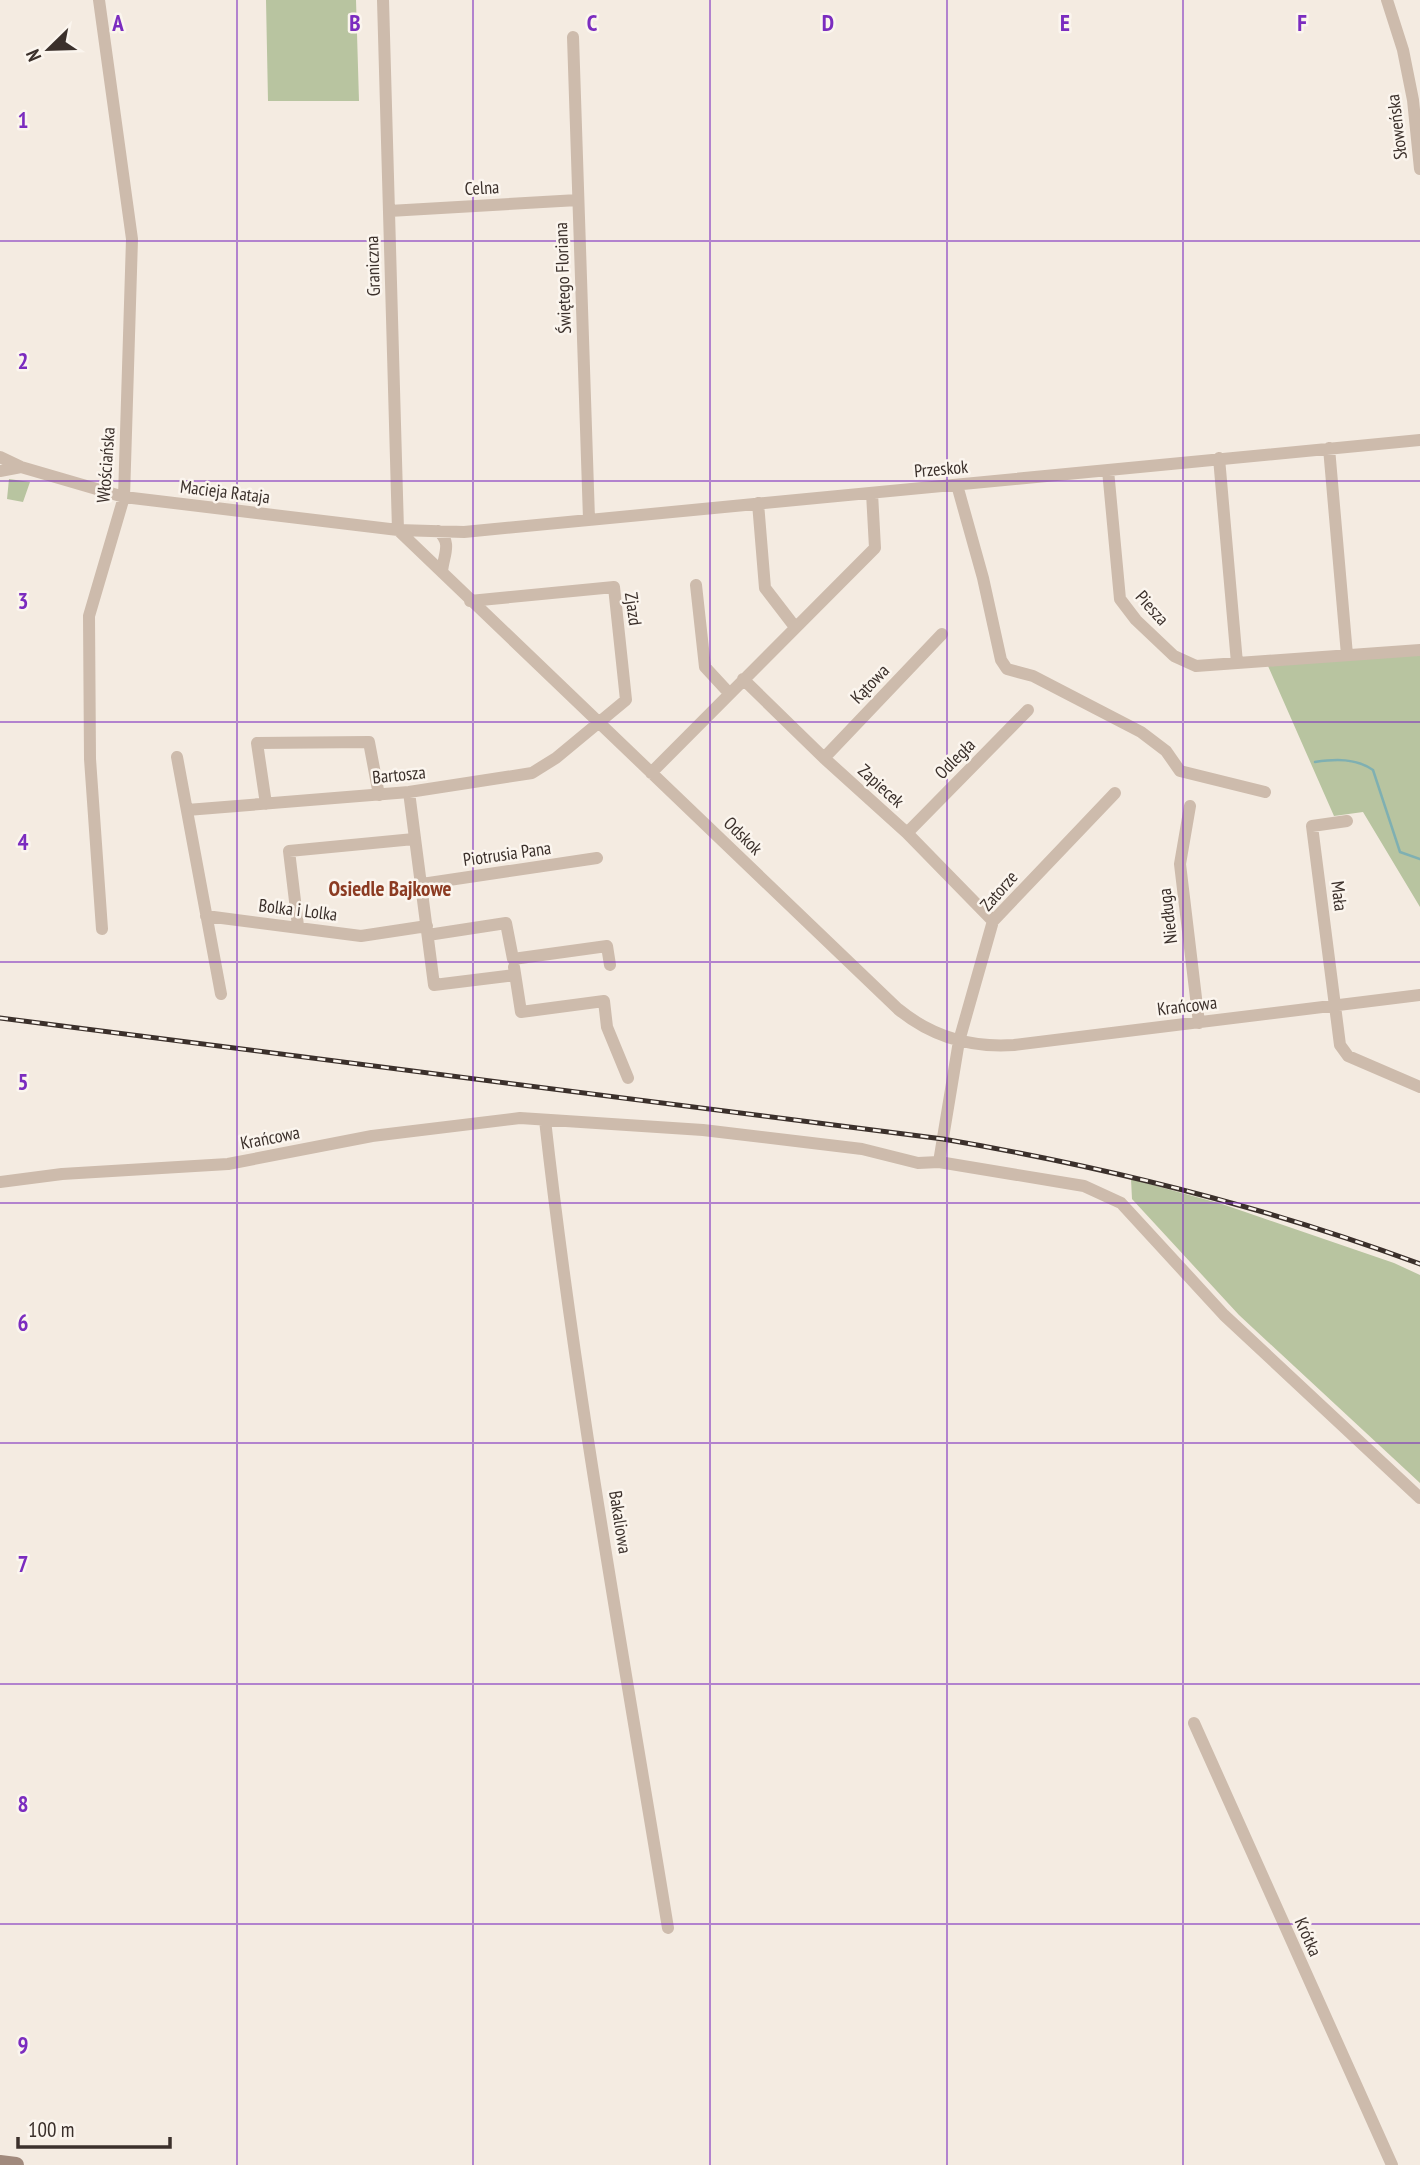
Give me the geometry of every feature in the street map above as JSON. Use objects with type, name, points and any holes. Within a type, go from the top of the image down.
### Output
[{"type":"main road","points":[[0,2163],[16,2165]]},
{"type":"street","name":"Włościańska","points":[[99,0],[132,239],[124,497],[89,616],[90,759],[102,929]]},
{"type":"street","name":"Graniczna","points":[[383,0],[398,530]]},
{"type":"street","name":"Słoweńska","points":[[1387,0],[1403,50],[1413,100],[1420,169]]},
{"type":"street","name":"Świętego Floriana","points":[[573,37],[589,519]]},
{"type":"street","name":"Celna","points":[[388,211],[578,200]]},
{"type":"street","name":"Przeskok","points":[[433,531],[464,532],[1420,440]]},
{"type":"street","points":[[1329,448],[1346,655]]},
{"type":"street","name":"Macieja Rataja","points":[[0,457],[21,467],[124,497],[398,530],[433,531]]},
{"type":"street","points":[[1219,458],[1237,663]]},
{"type":"street","name":"Macieja Rataja","points":[[0,471],[21,467]]},
{"type":"street","name":"Piesza","points":[[1108,470],[1118,589],[1124,607],[1174,656],[1185,663],[1196,666],[1420,650]]},
{"type":"street","points":[[957,485],[1002,660],[1007,668],[1033,676],[1141,733],[1166,751],[1180,771],[1265,792]]},
{"type":"street","points":[[652,774],[875,548],[872,493]]},
{"type":"street","points":[[758,503],[765,588],[796,627]]},
{"type":"street","points":[[398,530],[422,555],[433,560],[464,532]]},
{"type":"street","points":[[422,555],[419,537],[433,531],[446,538],[442,572]]},
{"type":"street","name":"Odskok","points":[[422,555],[898,1009],[923,1027],[959,1041]]},
{"type":"street","points":[[696,584],[705,667],[729,693]]},
{"type":"street","name":"Zjazd","points":[[470,601],[614,587],[626,700],[597,723]]},
{"type":"street","name":"Kątowa","points":[[824,758],[942,634]]},
{"type":"street","name":"Zapiecek","points":[[743,679],[824,758],[907,833],[993,921]]},
{"type":"street","name":"Odległa","points":[[907,833],[1028,710]]},
{"type":"street","name":"Bartosza","points":[[187,810],[409,792],[532,773],[556,758],[597,723]]},
{"type":"street","points":[[267,804],[257,743],[369,742],[379,795]]},
{"type":"street","points":[[177,757],[221,994]]},
{"type":"street","points":[[409,792],[434,985],[515,975]]},
{"type":"street","name":"Zatorze","points":[[959,1041],[993,921],[1115,793]]},
{"type":"street","name":"Niedługa","points":[[1190,806],[1180,864],[1199,1023]]},
{"type":"street","name":"Mała","points":[[1335,1006],[1312,826],[1347,821]]},
{"type":"street","points":[[299,926],[289,851],[414,839]]},
{"type":"street","name":"Piotrusia Pana","points":[[422,884],[597,858]]},
{"type":"street","name":"Bolka i Lolka","points":[[206,916],[361,936],[506,923],[513,959]]},
{"type":"street","points":[[610,965],[607,946],[513,959],[521,1012],[604,1001],[607,1027],[628,1078]]},
{"type":"street","name":"Krańcowa","points":[[959,1041],[995,1046],[1014,1045],[1420,995]]},
{"type":"street","points":[[1335,1006],[1340,1045],[1348,1056],[1420,1087]]},
{"type":"street","points":[[939,1162],[959,1041]]},
{"type":"street","name":"Krańcowa","points":[[0,1182],[62,1174],[228,1164],[372,1136],[520,1118],[703,1130],[862,1149],[918,1163],[939,1162],[1084,1186],[1121,1203],[1224,1315],[1420,1498]]},
{"type":"street","name":"Bakaliowa","points":[[545,1120],[556,1222],[584,1408],[668,1928]]},
{"type":"street","name":"Krótka","points":[[1194,1723],[1392,2165]]},
{"type":"green space","points":[[266,0],[356,0],[359,101],[268,101]]},
{"type":"green space","points":[[9,479],[30,482],[23,502],[7,499]]},
{"type":"green space","points":[[1420,654],[1420,907],[1363,812],[1334,816],[1268,666]]},
{"type":"green space","points":[[1131,1179],[1222,1204],[1394,1263],[1420,1275],[1420,1483],[1239,1315],[1132,1199]]},
{"type":"waterway","points":[[1315,762],[1345,760],[1360,763],[1373,770],[1400,852],[1420,859]]},
{"type":"railway","points":[[0,1018],[943,1139],[1065,1162],[1184,1190],[1303,1224],[1420,1264]]},
{"type":"district","name":"Osiedle Bajkowe","points":[[390,889]]}]
